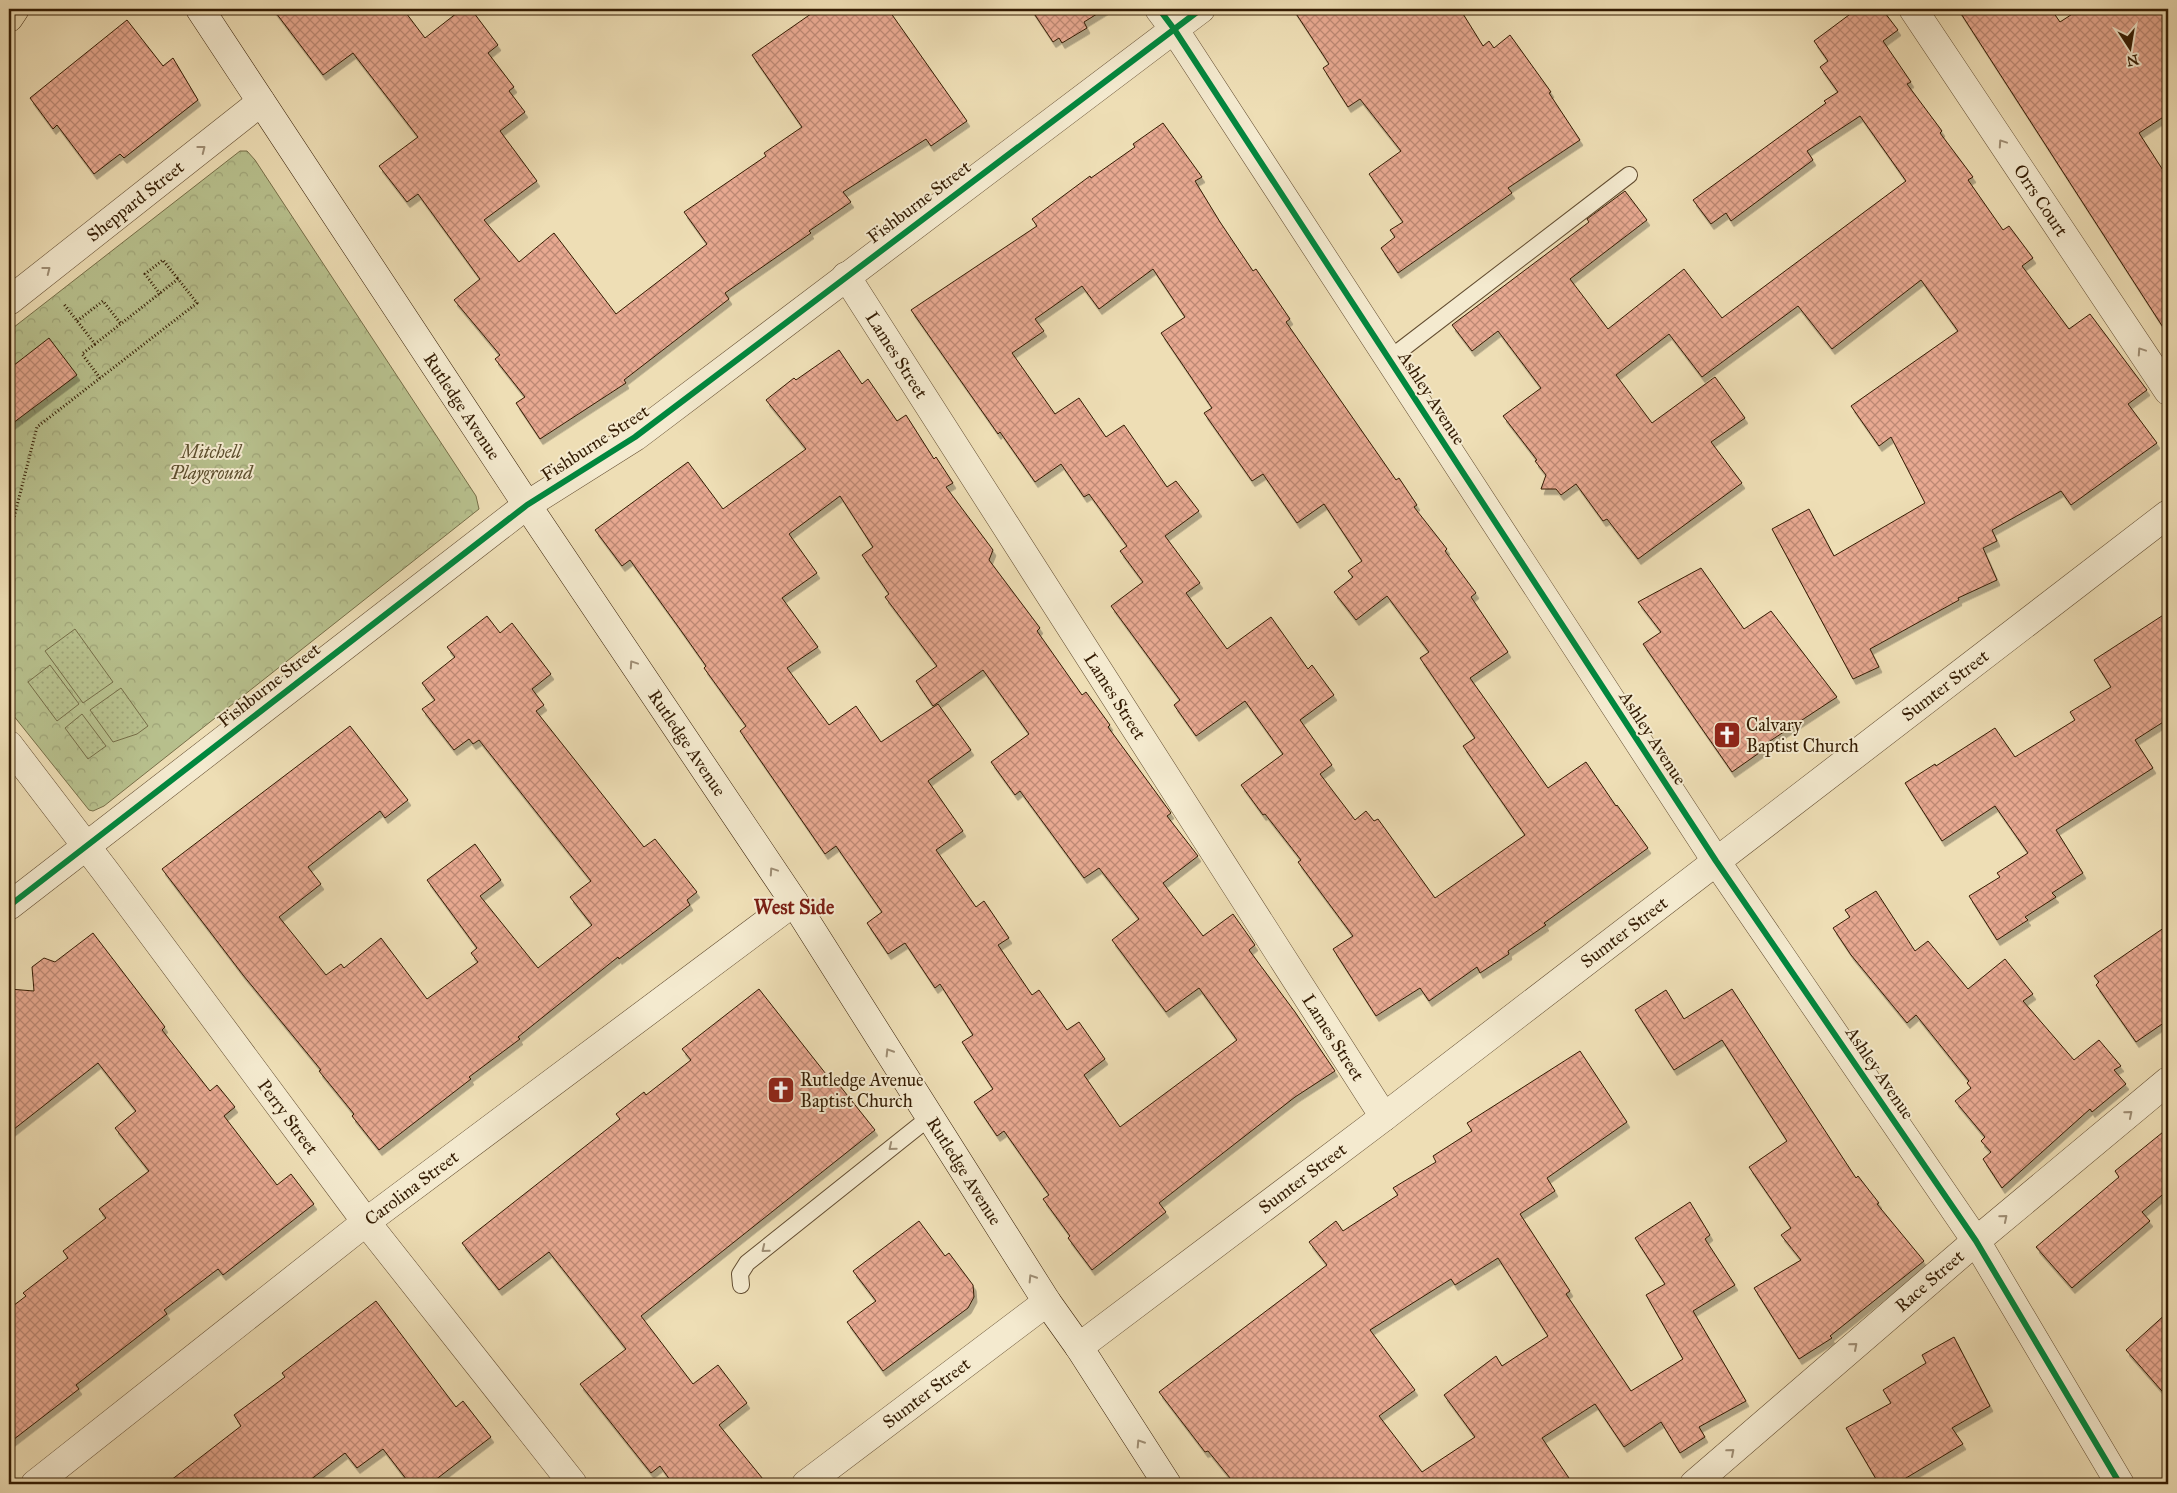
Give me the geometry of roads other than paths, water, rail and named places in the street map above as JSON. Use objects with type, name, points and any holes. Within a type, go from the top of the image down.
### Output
[{"type":"highway","points":[[9,18],[15,9]]},
{"type":"street","name":"Rutledge Avenue","points":[[200,9],[526,505],[794,902],[1047,1302],[1079,1347],[1167,1484]]},
{"type":"street","name":"Fishburne Street","points":[[9,906],[526,505],[635,437],[846,276],[1166,19],[1201,9]]},
{"type":"street","name":"Orrs Court","points":[[1913,9],[2168,391]]},
{"type":"street","name":"Ashley Avenue","points":[[1166,19],[1716,861],[1976,1241],[2120,1484]]},
{"type":"street","name":"Sheppard Street","points":[[9,301],[261,102]]},
{"type":"street","name":"Lames Street","points":[[846,276],[1384,1117]]},
{"type":"street","name":"Sumter Street","points":[[1079,1347],[1384,1117],[2168,514]]},
{"type":"street","name":"Perry Street","points":[[9,745],[366,1222],[573,1484]]},
{"type":"street","name":"Carolina Street","points":[[35,1484],[366,1222],[794,902]]},
{"type":"street","name":"Race Street","points":[[1694,1484],[1976,1241],[2168,1082]]},
{"type":"street","name":"Sumter Street","points":[[806,1484],[1047,1302]]},
{"type":"lane","points":[[1389,359],[1628,175]]},
{"type":"lane","points":[[740,1285],[740,1274],[747,1263],[930,1116]]},
{"type":"place","name":"Calvary Baptist Church","points":[[1727,735]]},
{"type":"place","name":"Rutledge Avenue Baptist Church","points":[[781,1090]]},
{"type":"district","name":"West Side","points":[[794,907]]},
{"type":"park label","name":"Mitchell Playground","points":[[211,462]]}]
